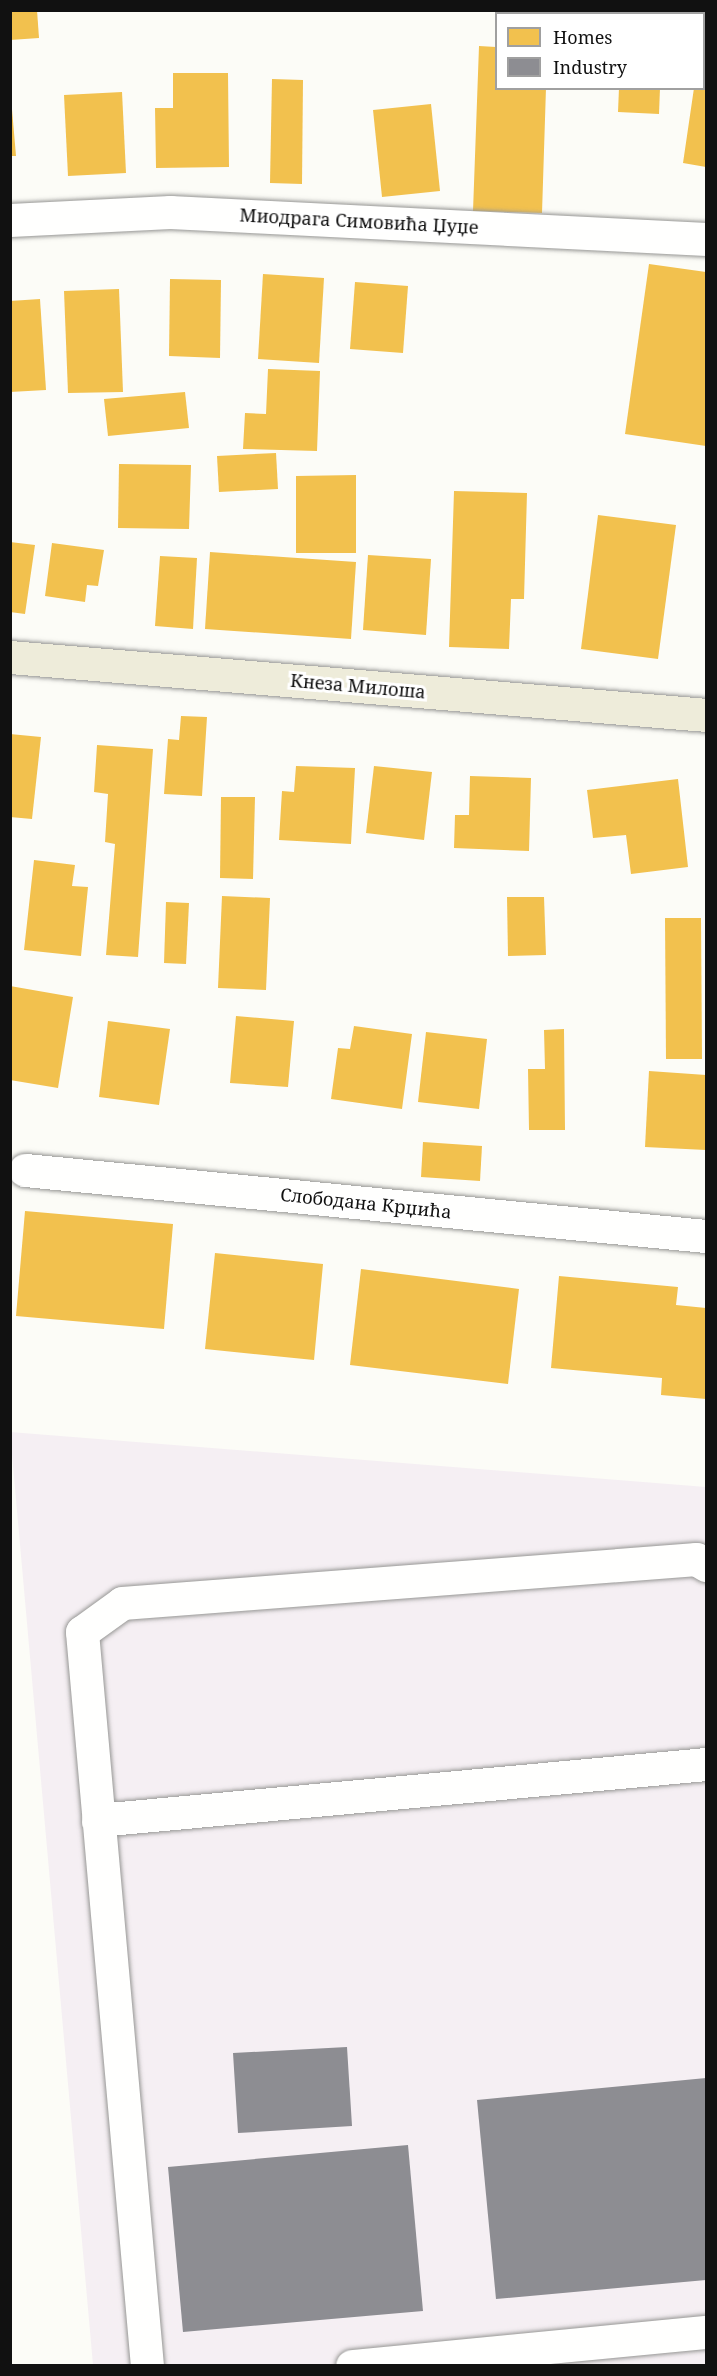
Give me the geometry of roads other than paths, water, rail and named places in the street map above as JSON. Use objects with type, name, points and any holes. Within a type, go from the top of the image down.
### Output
[{"type":"main road","name":"Кнеза Милоша","points":[[10,657],[706,716]]},
{"type":"street","name":"Миодрага Симовића Џуџе","points":[[10,220],[170,212],[706,238]]},
{"type":"street","name":"Слободана Крџића","points":[[25,1170],[706,1236]]},
{"type":"street","points":[[147,2366],[82,1632],[122,1603],[696,1559],[706,1565]]},
{"type":"street","points":[[98,1820],[706,1764]]},
{"type":"street","points":[[352,2366],[706,2332]]}]
